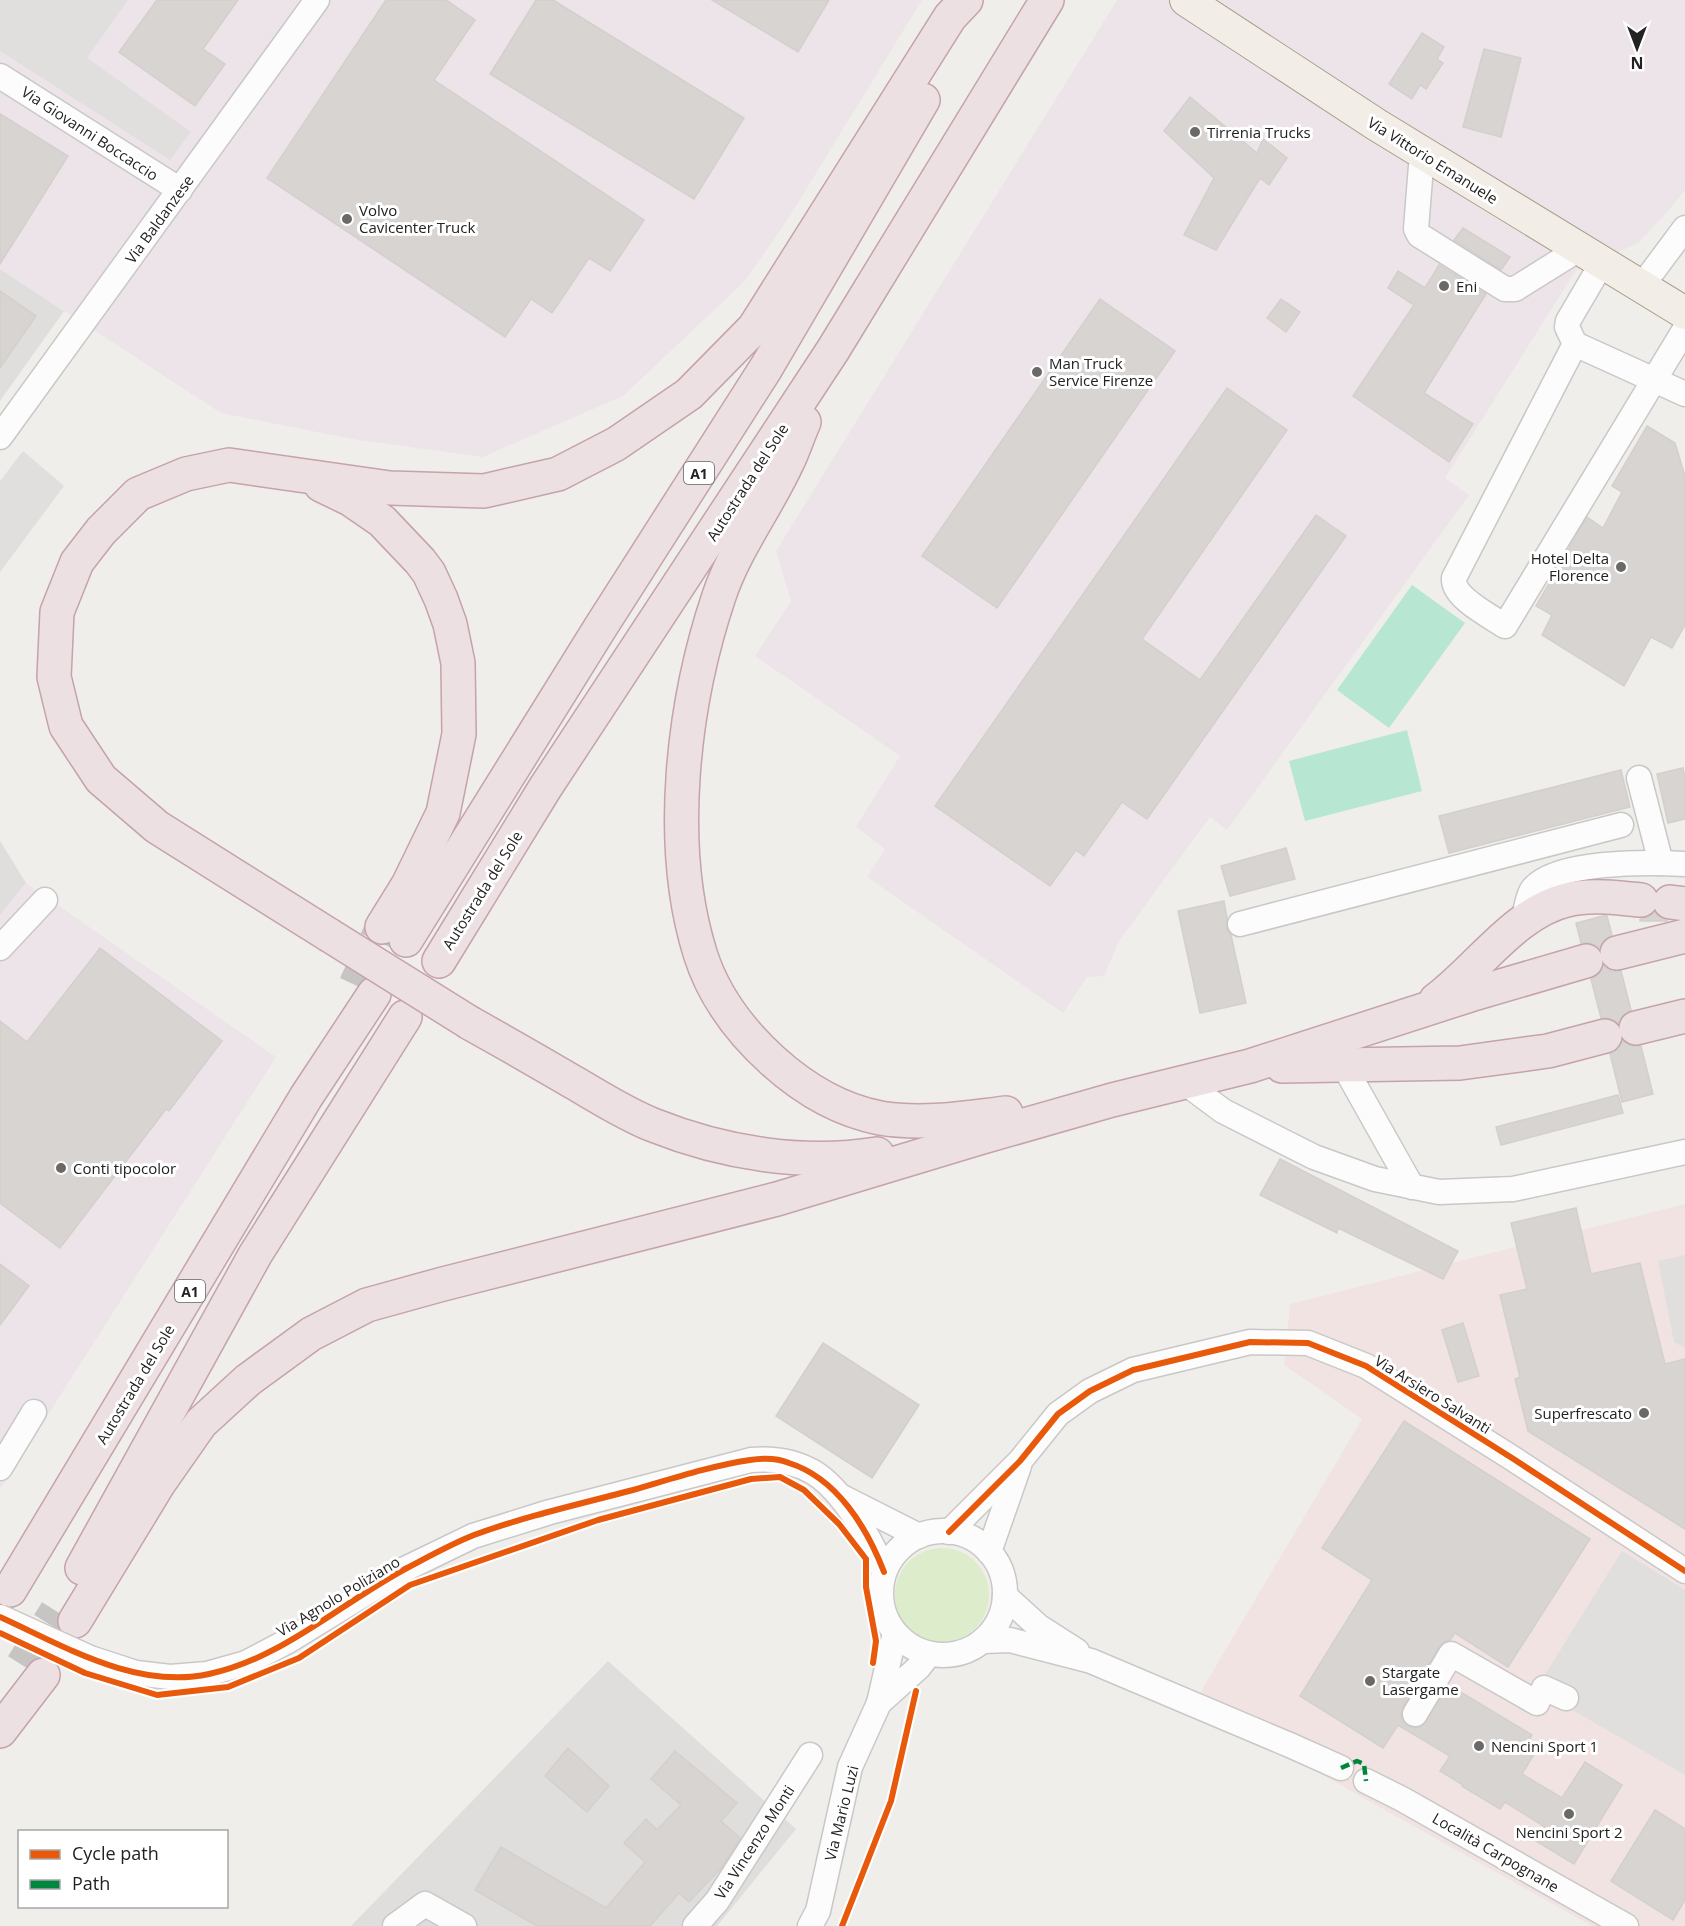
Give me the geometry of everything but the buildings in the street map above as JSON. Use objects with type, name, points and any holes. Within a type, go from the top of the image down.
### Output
[{"type":"highway","points":[[966,0],[950,17],[754,328],[689,394],[616,444],[558,474],[484,490],[390,488],[229,465],[186,474],[138,494],[101,531],[77,562],[57,612],[54,677],[66,726],[101,779],[157,827],[470,1023],[597,1096],[652,1125],[712,1145],[783,1157],[825,1159],[862,1156],[979,1138],[1112,1100],[1250,1066],[1419,1011],[1601,957],[1685,936]]},
{"type":"highway","name":"A1","points":[[295,473],[350,499],[382,521],[420,561],[429,573],[441,599],[450,624],[459,663],[459,734],[443,813],[408,885],[394,933],[600,628],[766,368],[982,0]]},
{"type":"highway","name":"Autostrada del Sole","points":[[439,960],[545,788],[833,350],[1047,0]]},
{"type":"highway","points":[[833,350],[788,462],[742,546],[720,594],[706,641],[686,738],[682,785],[683,845],[688,897],[700,953],[714,987],[728,1011],[746,1034],[792,1078],[817,1095],[846,1108],[878,1117],[910,1122],[940,1122],[1112,1100]]},
{"type":"highway","points":[[1419,1011],[1452,987],[1527,906],[1545,908],[1567,900],[1591,897],[1665,902]]},
{"type":"highway","name":"Autostrada del Sole","points":[[5,1604],[306,1097],[364,989]]},
{"type":"highway","points":[[1250,1066],[1460,1063],[1501,1059],[1548,1051],[1685,1016]]},
{"type":"highway","name":"A1","points":[[405,1017],[255,1255],[85,1563],[66,1616],[201,1423],[248,1380],[311,1334],[367,1305],[777,1199],[979,1138]]},
{"type":"highway","points":[[0,1700],[33,1670],[0,1731]]},
{"type":"main road","name":"Via Vittorio Emanuele","points":[[1186,0],[1422,153],[1685,313]]},
{"type":"street","name":"Via Baldanzese","points":[[0,437],[317,0]]},
{"type":"street","name":"Via Giovanni Boccaccio","points":[[0,76],[180,190]]},
{"type":"street","points":[[1422,153],[1416,229],[1419,235],[1505,289],[1515,290],[1590,256]]},
{"type":"street","points":[[1641,287],[1685,228]]},
{"type":"street","points":[[1590,256],[1568,321],[1567,327],[1575,344],[1685,394]]},
{"type":"street","points":[[1575,344],[1454,578],[1453,585],[1458,594],[1505,626],[1685,329]]},
{"type":"street","points":[[1639,778],[1661,863]]},
{"type":"street","points":[[1240,924],[1621,825]]},
{"type":"street","points":[[1517,852],[1527,906]]},
{"type":"street","points":[[1527,906],[1545,879],[1608,863],[1685,864]]},
{"type":"street","points":[[0,948],[45,900]]},
{"type":"street","points":[[1344,1066],[1412,1187]]},
{"type":"street","points":[[1184,1082],[1223,1111],[1314,1157],[1375,1179],[1439,1192],[1513,1189],[1685,1152]]},
{"type":"street","name":"Via Arsiero Salvanti","points":[[949,1532],[1020,1461],[1058,1414],[1090,1391],[1133,1370],[1250,1342],[1308,1343],[1366,1366],[1685,1571]]},
{"type":"street","points":[[0,1468],[34,1412]]},
{"type":"street","name":"Via Agnolo Poliziano","points":[[5,1604],[90,1658],[136,1673],[170,1677],[207,1674],[246,1664],[405,1569],[473,1536],[550,1512],[740,1462],[769,1459],[788,1462],[814,1473],[840,1496],[919,1536]]},
{"type":"street","name":"Via Arsiero Salvanti","points":[[989,1552],[1020,1461]]},
{"type":"street","name":"Via Agnolo Poliziano","points":[[840,1496],[874,1547],[884,1572]]},
{"type":"street","points":[[934,1532],[949,1532],[978,1542],[989,1552],[998,1565],[1005,1596],[1002,1613],[994,1628],[983,1641],[966,1650],[948,1655],[929,1654],[910,1646],[895,1634],[886,1620],[881,1588],[884,1572],[892,1557],[904,1545],[919,1536],[934,1532]]},
{"type":"street","points":[[1005,1596],[1038,1626],[1092,1661]]},
{"type":"street","name":"Via Mario Luzi","points":[[810,1926],[818,1911],[850,1767],[879,1703],[895,1634]]},
{"type":"street","points":[[983,1641],[1010,1640],[1092,1661],[1341,1768]]},
{"type":"street","name":"Via Mario Luzi","points":[[879,1703],[919,1667],[929,1654]]},
{"type":"street","points":[[1415,1714],[1451,1654],[1537,1703],[1544,1688],[1566,1698]]},
{"type":"street","name":"Via Vincenzo Monti","points":[[695,1926],[717,1901],[810,1755]]},
{"type":"street","name":"Località Carpognane","points":[[1366,1781],[1402,1799],[1626,1926]]},
{"type":"street","points":[[395,1926],[425,1904],[464,1926]]},
{"type":"shaded area","points":[[0,0],[922,0],[790,216],[745,281],[623,396],[483,457],[352,439],[221,413],[0,269]]},
{"type":"shaded area","points":[[0,0],[128,0],[87,58],[191,132],[170,160],[0,51]]},
{"type":"shaded area","points":[[1117,0],[1685,0],[1685,190],[1638,243],[1575,272],[1445,478],[1469,495],[1227,830],[1210,817],[1119,941],[1104,976],[1087,977],[1063,1013],[867,877],[885,849],[856,827],[900,756],[755,656],[791,601],[776,551]]},
{"type":"shaded area","points":[[0,269],[64,311],[0,401]]},
{"type":"shaded area","points":[[23,451],[64,486],[0,572],[0,481]]},
{"type":"shaded area","points":[[0,841],[26,883],[0,915]]},
{"type":"shaded area","points":[[26,883],[276,1057],[0,1490],[0,915]]},
{"type":"shaded area","points":[[1685,1204],[1685,1926],[1592,1926],[1194,1703],[1362,1419],[1284,1365],[1290,1304]]},
{"type":"shaded area","points":[[1685,1255],[1685,1348],[1674,1342],[1658,1261]]},
{"type":"shaded area","points":[[1622,1551],[1685,1590],[1685,1775],[1536,1689]]},
{"type":"shaded area","points":[[608,1661],[796,1829],[717,1926],[351,1926]]},
{"type":"green space","points":[[1412,585],[1465,623],[1389,728],[1337,690]]},
{"type":"green space","points":[[1407,730],[1422,791],[1305,821],[1289,761]]},
{"type":"green space","points":[[933,1548],[951,1548],[976,1561],[986,1577],[989,1595],[986,1613],[976,1629],[951,1642],[933,1642],[908,1629],[895,1604],[895,1586],[908,1561]]},
{"type":"tunnel","points":[[355,985],[382,927]]},
{"type":"tunnel","points":[[22,1665],[56,1611]]},
{"type":"marked path","points":[[1341,1768],[1357,1761],[1364,1764],[1366,1781]]},
{"type":"cycle path","points":[[949,1532],[1020,1461],[1058,1414],[1090,1391],[1133,1370],[1250,1342],[1308,1343],[1366,1366],[1685,1571]]},
{"type":"cycle path","points":[[0,1617],[75,1652],[128,1671],[155,1676],[182,1677],[209,1674],[262,1656],[287,1643],[407,1568],[474,1535],[533,1516],[691,1473],[760,1459],[780,1460],[806,1470],[836,1492],[859,1522],[884,1572]]},
{"type":"cycle path","points":[[0,1633],[85,1673],[157,1695],[228,1687],[299,1658],[410,1585],[598,1520],[751,1479],[780,1477],[804,1490],[839,1524],[866,1559],[866,1587],[876,1641],[873,1663]]},
{"type":"cycle path","points":[[842,1926],[891,1801],[916,1691]]},
{"type":"place","name":"Tirrenia Trucks","points":[[1195,132]]},
{"type":"place","name":"Volvo Cavicenter Truck","points":[[347,219]]},
{"type":"place","name":"Eni","points":[[1444,286]]},
{"type":"place","name":"Man Truck Service Firenze","points":[[1037,372]]},
{"type":"place","name":"Hotel Delta Florence","points":[[1621,567]]},
{"type":"place","name":"Conti tipocolor","points":[[61,1168]]},
{"type":"place","name":"Superfrescato","points":[[1644,1413]]},
{"type":"place","name":"Stargate Lasergame","points":[[1370,1681]]},
{"type":"place","name":"Nencini Sport 1","points":[[1479,1746]]},
{"type":"place","name":"Nencini Sport 2","points":[[1569,1814]]}]
